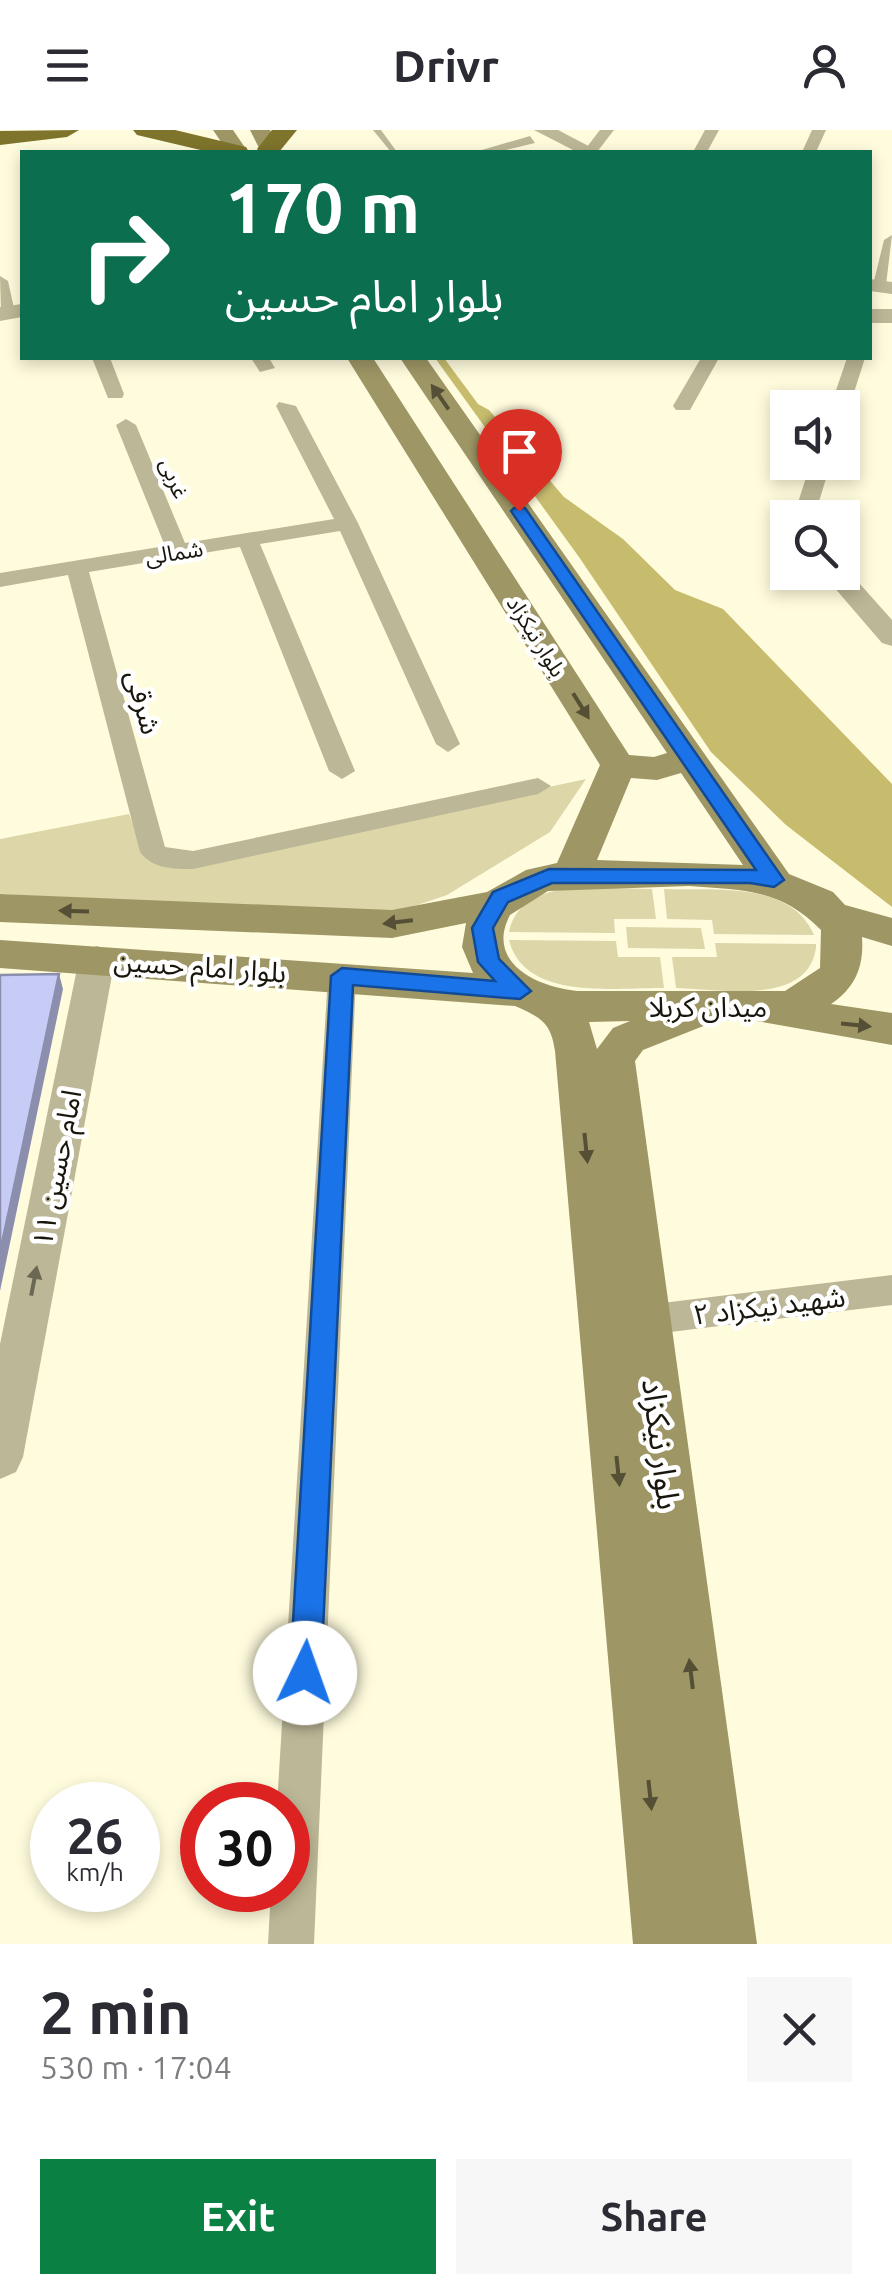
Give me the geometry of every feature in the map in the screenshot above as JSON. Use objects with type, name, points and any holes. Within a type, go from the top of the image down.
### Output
[{"type":"highway","points":[[0,138],[67,130]]},
{"type":"highway","points":[[144,130],[229,150]]},
{"type":"main road","name":"بلوار نیکزاد","points":[[361,360],[618,765]]},
{"type":"main road","name":"بلوار نیکزاد","points":[[414,360],[774,880]]},
{"type":"main road","points":[[572,874],[618,765],[656,770],[689,758]]},
{"type":"main road","points":[[537,997],[502,978],[485,954],[483,928],[494,904],[527,882],[572,874],[774,880],[806,894],[830,915],[892,932]]},
{"type":"main road","name":"بلوار امام حسین","points":[[0,908],[392,924],[494,904]]},
{"type":"main road","name":"میدان کربلا","points":[[537,997],[732,1006],[796,1003],[832,981],[844,948],[830,915]]},
{"type":"main road","name":"بلوار امام حسین","points":[[0,954],[342,976],[537,997]]},
{"type":"main road","name":"بلوار نیکزاد","points":[[537,997],[572,1031],[576,1051],[664,1944]]},
{"type":"main road","name":"بلوار نیکزاد","points":[[725,1944],[613,1059],[628,1039],[732,1006]]},
{"type":"main road","points":[[732,1006],[892,1029]]},
{"type":"street","points":[[511,130],[584,150]]},
{"type":"street","points":[[492,150],[545,139]]},
{"type":"street","points":[[880,286],[892,240]]},
{"type":"street","points":[[0,281],[11,312]]},
{"type":"street","points":[[102,360],[114,394]]},
{"type":"street","points":[[684,406],[709,360]]},
{"type":"street","points":[[845,390],[855,360]]},
{"type":"street","points":[[286,406],[347,523],[448,744]]},
{"type":"street","name":"غربی","points":[[126,425],[178,551]]},
{"type":"street","name":"شمالی","points":[[0,580],[347,523]]},
{"type":"street","points":[[248,539],[342,770]]},
{"type":"street","name":"شرقی","points":[[77,567],[154,852],[170,860],[193,860],[538,786]]},
{"type":"street","points":[[850,590],[892,637]]},
{"type":"street","name":"امام حسین ۱۱","points":[[0,1456],[8,1378],[97,959]]},
{"type":"street","points":[[291,1944],[342,976]]},
{"type":"street","name":"شهید نیکزاد ۲","points":[[646,1320],[892,1290]]},
{"type":"lane","points":[[377,130],[392,150]]},
{"type":"shaded area","points":[[436,360],[445,360],[478,404],[489,410],[564,497],[623,539],[675,590],[723,609],[892,784],[892,907],[786,825],[711,752],[579,557]]},
{"type":"shaded area","points":[[586,779],[550,832],[447,895],[391,914],[0,894],[0,839],[129,814],[147,860],[165,867],[183,866]]},
{"type":"shaded area","points":[[577,887],[652,889],[656,919],[614,919],[615,933],[509,932],[518,911],[534,898]]},
{"type":"shaded area","points":[[664,889],[727,890],[769,897],[803,917],[814,935],[714,934],[712,920],[667,919]]},
{"type":"shaded area","points":[[626,927],[701,928],[705,949],[628,948]]},
{"type":"shaded area","points":[[509,940],[616,941],[618,957],[660,957],[664,988],[598,989],[552,982],[533,974],[518,960]]},
{"type":"shaded area","points":[[715,943],[816,947],[810,966],[797,979],[780,987],[737,991],[676,988],[672,957],[717,957]]},
{"type":"building","points":[[59,974],[10,1206],[0,1252],[0,975]]},
{"type":"route","points":[[305,1673],[342,976],[520,991],[489,962],[483,928],[489,912],[501,898],[527,882],[572,874],[750,876],[774,880],[519,511]]}]
